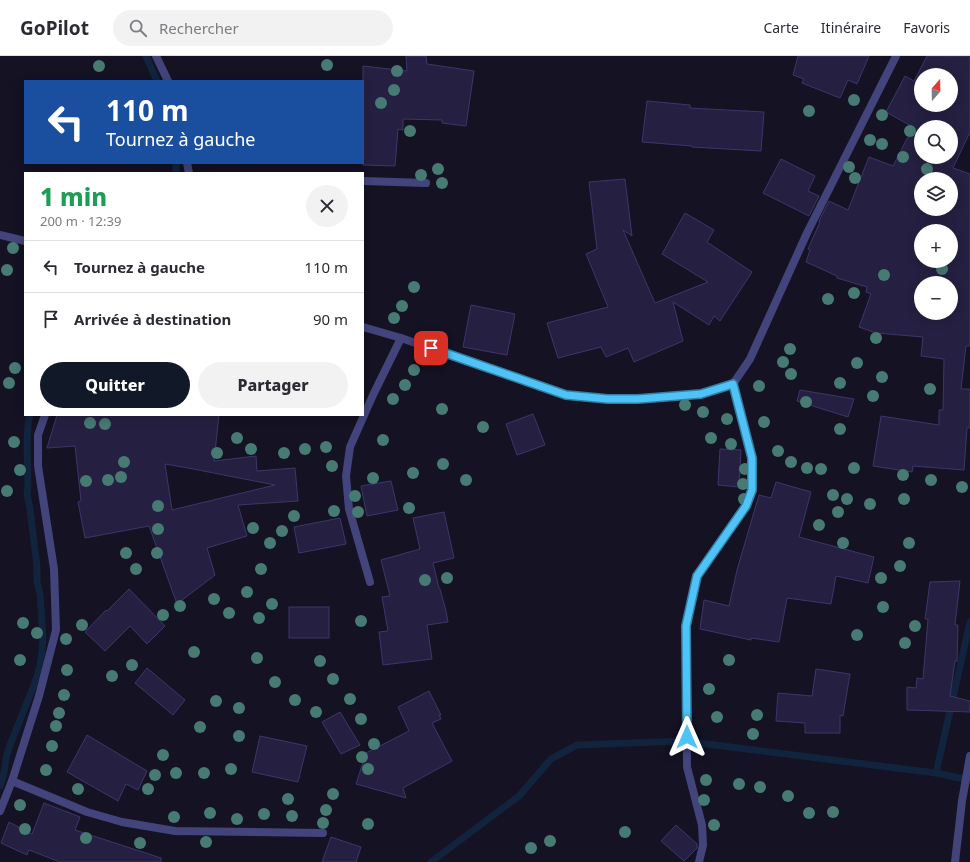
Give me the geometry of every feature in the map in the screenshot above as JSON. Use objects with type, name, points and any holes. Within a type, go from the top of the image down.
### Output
[{"type":"street","points":[[156,56],[168,80]]},
{"type":"street","points":[[364,327],[401,338],[566,395],[608,399],[638,399],[701,394],[733,384],[750,359],[807,233],[896,56]]},
{"type":"street","points":[[364,180],[426,183]]},
{"type":"street","points":[[0,235],[24,241]]},
{"type":"street","points":[[370,582],[349,509],[346,476],[350,447],[401,338]]},
{"type":"street","points":[[698,862],[703,845],[702,825],[687,767],[686,626],[697,576],[746,506],[752,490],[752,458],[733,384]]},
{"type":"street","points":[[0,811],[12,781],[39,696],[56,630],[54,569],[38,466],[38,435],[45,416]]},
{"type":"street","points":[[955,862],[962,801],[970,756]]},
{"type":"street","points":[[12,781],[87,812],[122,822],[175,831],[323,833]]},
{"type":"building","points":[[406,56],[426,56],[427,64],[474,71],[466,126],[442,123],[442,120],[403,119],[403,130],[398,129],[395,166],[363,165],[363,66],[407,71]]},
{"type":"building","points":[[798,56],[869,56],[857,84],[848,80],[840,98],[802,83],[804,79],[793,75]]},
{"type":"building","points":[[927,56],[970,56],[970,132],[958,157],[958,120],[914,120],[914,164],[955,164],[953,168],[970,174],[970,346],[966,346],[961,389],[970,389],[970,428],[967,428],[964,470],[913,466],[912,472],[873,466],[881,416],[939,425],[939,410],[943,410],[944,359],[921,356],[923,337],[876,333],[859,327],[871,294],[866,292],[867,287],[837,278],[837,276],[806,262],[810,250],[808,249],[829,201],[848,210],[869,157],[893,166],[913,127],[886,112],[905,76],[914,81],[914,112],[958,112],[958,68],[921,68]]},
{"type":"building","points":[[647,101],[690,105],[690,108],[764,112],[761,151],[692,147],[642,142]]},
{"type":"building","points":[[781,159],[815,176],[808,191],[819,196],[809,216],[763,193]]},
{"type":"building","points":[[625,179],[632,236],[623,230],[655,303],[708,282],[662,254],[685,213],[714,230],[707,242],[752,272],[720,321],[714,316],[709,325],[673,302],[683,341],[634,362],[628,348],[606,357],[601,347],[558,358],[547,323],[608,307],[586,254],[597,249],[589,182]]},
{"type":"building","points":[[471,305],[515,314],[507,355],[463,347]]},
{"type":"building","points":[[800,390],[854,399],[848,417],[797,401]]},
{"type":"building","points":[[533,414],[545,445],[517,455],[506,424]]},
{"type":"building","points":[[57,416],[219,416],[214,461],[256,456],[257,471],[295,468],[298,501],[238,505],[247,536],[207,548],[215,575],[177,604],[149,526],[85,538],[78,502],[81,501],[75,446],[47,448]],"holes":[[[165,464],[188,468],[275,485],[172,510]]]},
{"type":"building","points":[[720,449],[741,450],[739,487],[718,485]]},
{"type":"building","points":[[391,481],[398,510],[367,516],[361,486]]},
{"type":"building","points":[[776,482],[811,492],[799,537],[874,557],[868,583],[836,576],[831,604],[787,598],[779,642],[751,638],[751,640],[700,629],[704,600],[729,606],[737,570],[759,495],[771,498]]},
{"type":"building","points":[[444,512],[454,558],[433,563],[448,622],[427,625],[432,659],[383,665],[379,632],[388,631],[382,597],[390,596],[381,560],[420,549],[413,518]]},
{"type":"building","points":[[340,518],[346,544],[299,553],[294,527]]},
{"type":"building","points":[[960,581],[955,625],[958,625],[957,661],[955,661],[950,696],[970,701],[970,712],[907,710],[907,687],[916,688],[917,678],[923,679],[928,619],[925,619],[930,582]]},
{"type":"building","points":[[129,589],[165,626],[147,644],[130,626],[105,651],[85,632]]},
{"type":"building","points":[[289,607],[329,607],[329,638],[289,638]]},
{"type":"building","points":[[147,668],[185,700],[173,715],[135,683]]},
{"type":"building","points":[[816,669],[850,674],[843,716],[840,715],[840,733],[805,733],[805,723],[776,721],[778,693],[812,696]]},
{"type":"building","points":[[429,691],[441,715],[439,715],[441,719],[432,723],[452,761],[403,788],[406,798],[356,784],[366,753],[409,731],[398,707]]},
{"type":"building","points":[[340,712],[360,745],[341,754],[322,722]]},
{"type":"building","points":[[87,735],[147,771],[138,790],[126,784],[118,801],[67,772]]},
{"type":"building","points":[[260,736],[307,746],[298,782],[252,772]]},
{"type":"building","points":[[44,803],[80,817],[75,830],[161,858],[161,862],[60,862],[29,850],[27,855],[1,843],[9,822],[32,834]]},
{"type":"building","points":[[676,825],[697,844],[697,848],[684,861],[661,841]]},
{"type":"building","points":[[331,837],[361,847],[356,862],[322,862]]},
{"type":"waterway","points":[[146,56],[157,80]]},
{"type":"waterway","points":[[176,164],[176,172]]},
{"type":"waterway","points":[[0,786],[10,745],[34,685],[40,666],[42,651],[43,638],[40,594],[37,582],[37,567],[27,494],[27,444],[30,416]]},
{"type":"waterway","points":[[936,773],[970,622]]},
{"type":"waterway","points":[[431,862],[519,796],[551,759],[577,745],[683,741],[936,773],[970,780]]},
{"type":"route","points":[[431,348],[566,395],[608,399],[638,399],[701,394],[733,384],[752,458],[752,490],[746,506],[697,576],[686,626],[687,737]]}]
